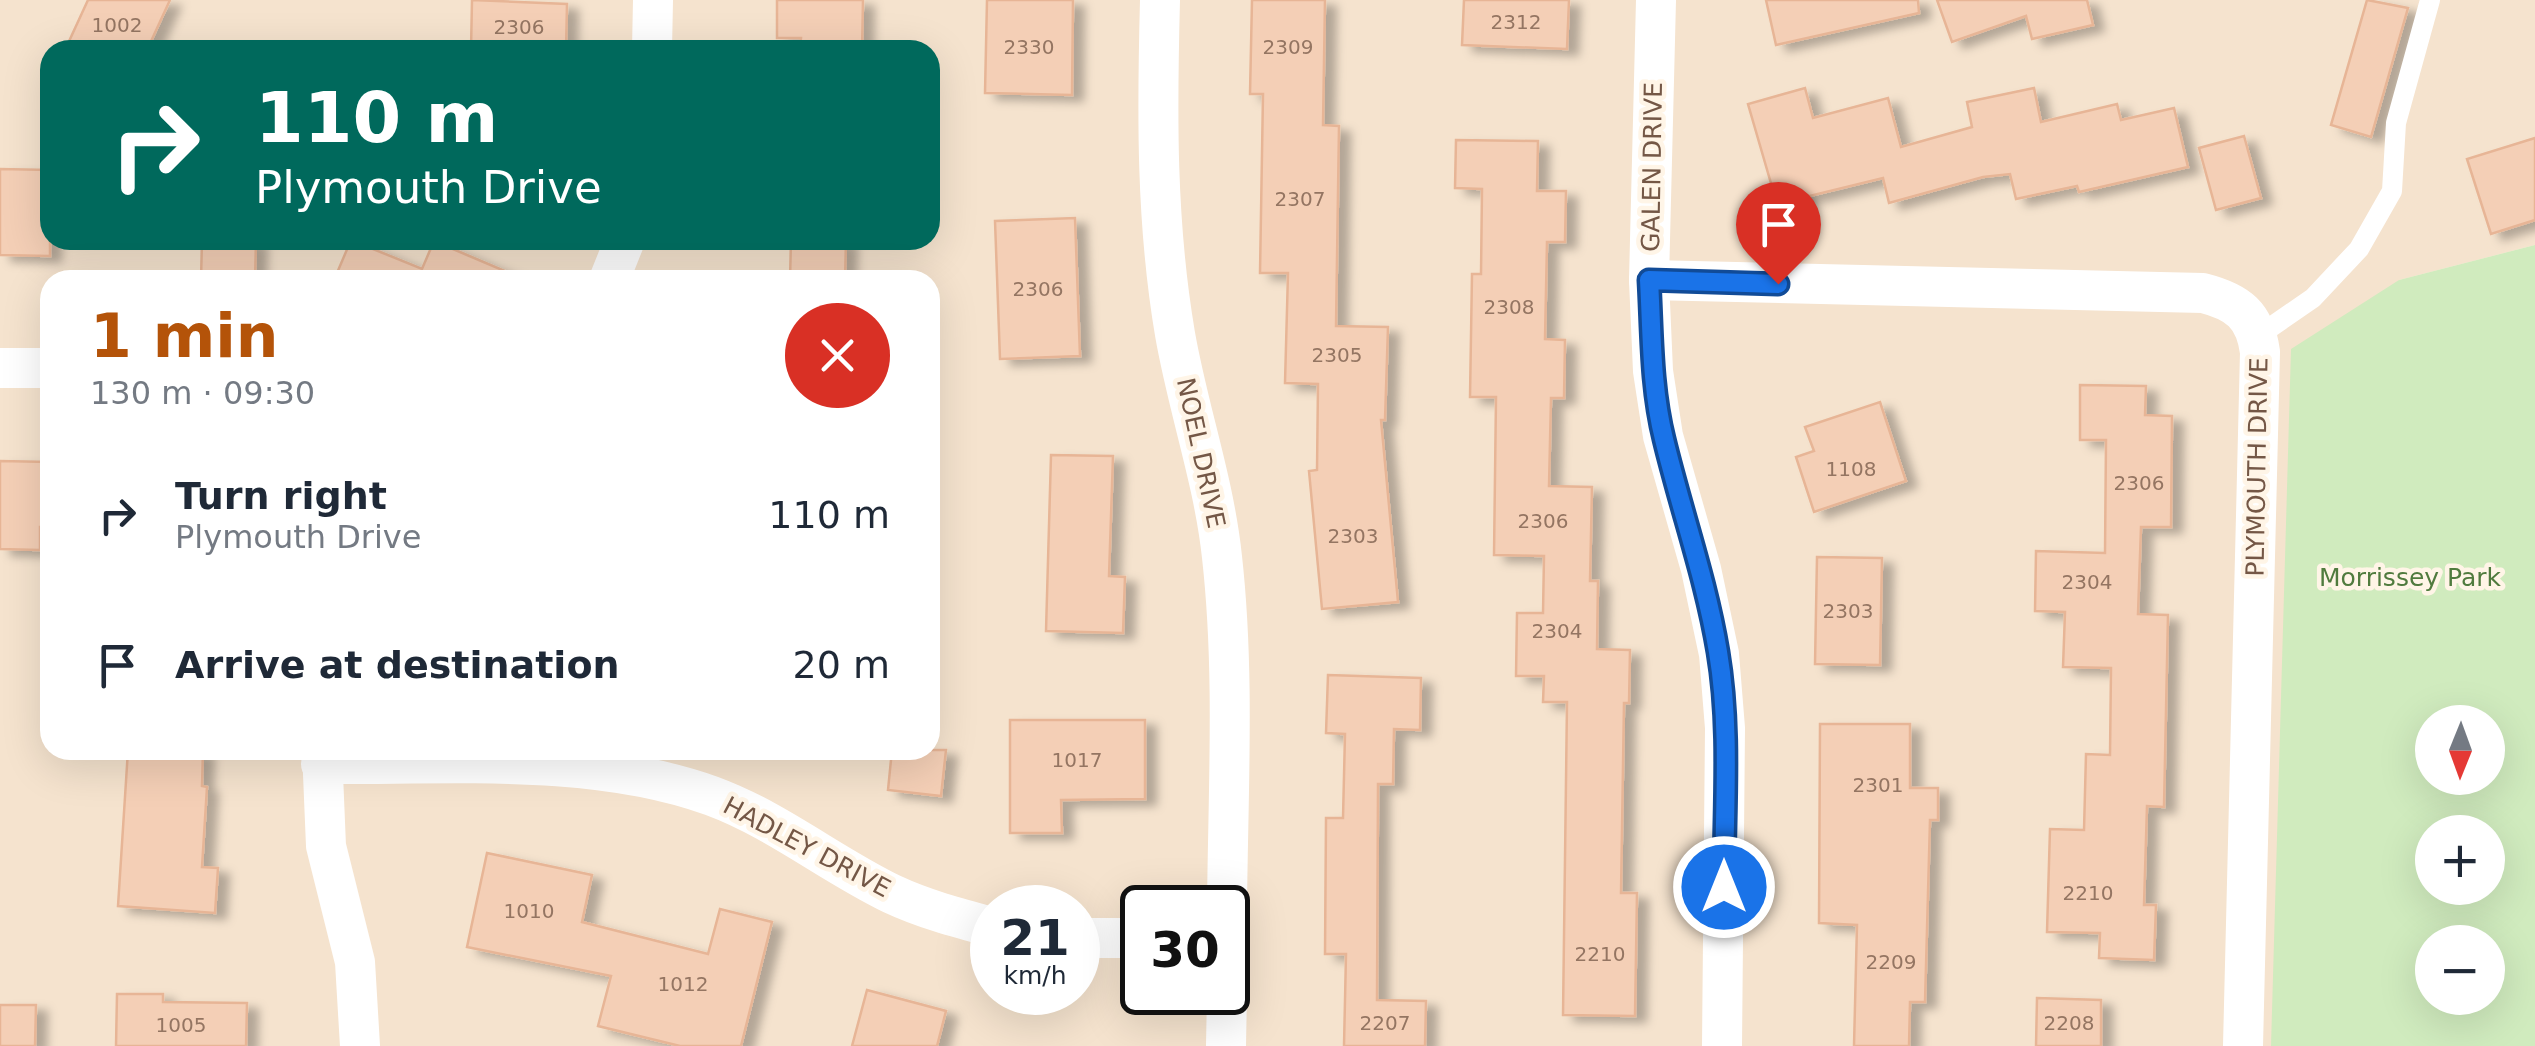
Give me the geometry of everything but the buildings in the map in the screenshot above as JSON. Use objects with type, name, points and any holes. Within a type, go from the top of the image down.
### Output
[{"type":"street","points":[[652,40],[653,0]]},
{"type":"street","name":"NOEL DRIVE","points":[[1160,0],[1156,141],[1161,242],[1176,337],[1216,518],[1229,637],[1227,885]]},
{"type":"street","name":"GALEN DRIVE","points":[[1656,0],[1649,280],[1653,371],[1663,436],[1701,569],[1719,654],[1725,728],[1722,1046]]},
{"type":"street","name":"PLYMOUTH DRIVE","points":[[1649,280],[2203,294],[2228,300],[2245,312],[2258,336],[2243,1046]]},
{"type":"street","points":[[0,368],[40,368]]},
{"type":"street","points":[[321,760],[326,846],[355,962],[360,1046]]},
{"type":"street","name":"HADLEY DRIVE","points":[[397,760],[575,767],[651,778],[761,816],[891,894],[970,921]]},
{"type":"street","points":[[1226,1015],[1226,1046]]},
{"type":"lane","points":[[2258,336],[2314,298],[2359,250],[2392,192],[2396,124],[2430,0]]},
{"type":"shaded area","points":[[0,0],[2535,0],[2535,245],[2399,280],[2271,1046],[0,1046]]},
{"type":"green space","name":"Morrissey Park","points":[[2535,245],[2535,1046],[2271,1046],[2291,349],[2399,280]]},
{"type":"route","points":[[1724,887],[1725,728],[1719,654],[1701,569],[1663,436],[1653,371],[1649,280],[1778,284]]}]
